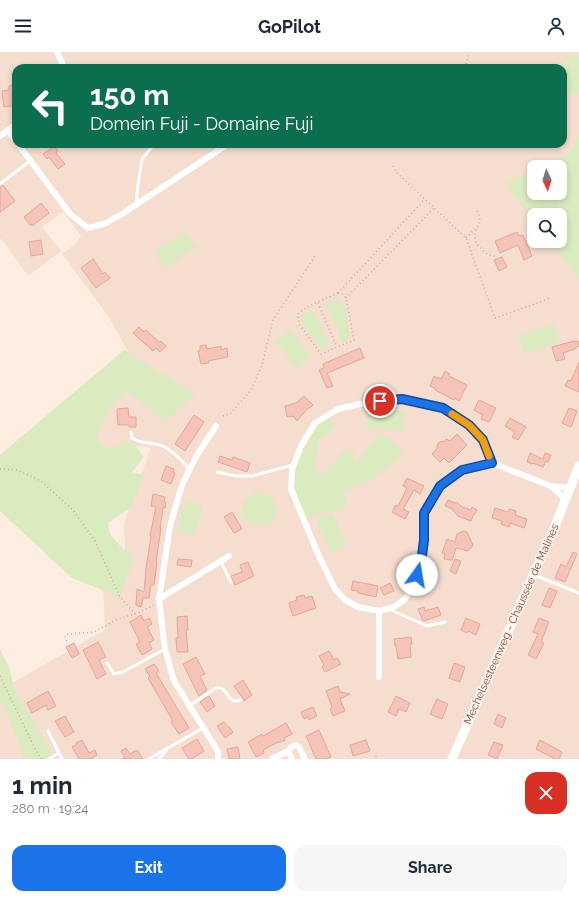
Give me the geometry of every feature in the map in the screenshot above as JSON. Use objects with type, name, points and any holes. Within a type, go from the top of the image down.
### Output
[{"type":"main road","name":"Mechelsesteenweg - Chaussée de Malines","points":[[452,759],[557,521],[579,466]]},
{"type":"street","points":[[57,52],[63,64]]},
{"type":"street","points":[[0,136],[12,127]]},
{"type":"street","points":[[8,130],[12,136]]},
{"type":"street","points":[[21,148],[70,214],[88,228],[106,223],[222,148]]},
{"type":"street","points":[[492,463],[483,440],[469,425],[443,408],[402,399],[369,402],[338,409],[315,424],[301,446],[294,464],[292,470],[291,490],[334,589],[345,600],[358,607],[379,611],[388,609],[404,600],[414,586],[421,563],[424,540],[424,513],[440,486],[462,470],[492,463],[551,486],[570,488]]},
{"type":"street","points":[[216,426],[197,455],[182,485],[170,526],[159,601],[165,649],[174,681],[216,748],[218,752],[218,759]]},
{"type":"street","points":[[551,486],[565,499]]},
{"type":"street","points":[[159,601],[229,556]]},
{"type":"street","points":[[379,611],[379,677]]},
{"type":"street","points":[[272,759],[296,745],[299,747],[305,759]]},
{"type":"street","points":[[288,751],[292,759]]},
{"type":"lane","points":[[136,205],[142,159],[151,148]]},
{"type":"lane","points":[[0,184],[31,160]]},
{"type":"lane","points":[[130,432],[132,438],[136,441],[142,443],[159,444],[163,446],[186,465],[189,470]]},
{"type":"lane","points":[[217,472],[236,476],[252,476],[294,464]]},
{"type":"lane","points":[[221,561],[231,582]]},
{"type":"lane","points":[[532,575],[579,593]]},
{"type":"lane","points":[[388,609],[427,626],[445,622]]},
{"type":"lane","points":[[107,663],[114,674],[117,674],[165,649]]},
{"type":"lane","points":[[189,706],[216,688],[223,689],[235,702],[241,700]]},
{"type":"lane","points":[[149,759],[204,728]]},
{"type":"lane","points":[[48,730],[62,759]]},
{"type":"lane","points":[[158,759],[168,748]]},
{"type":"lane","points":[[49,759],[59,753]]},
{"type":"path","points":[[466,64],[469,52]]},
{"type":"path","points":[[393,166],[396,172],[466,238],[495,318],[552,297]]},
{"type":"path","points":[[338,293],[344,295],[346,298],[354,340],[321,354],[299,324],[298,314],[318,302],[338,293],[425,199]]},
{"type":"path","points":[[346,298],[434,208]]},
{"type":"path","points":[[477,212],[481,219],[477,228],[475,239],[485,253],[491,256],[496,256]]},
{"type":"path","points":[[466,238],[477,228]]},
{"type":"path","points":[[223,416],[230,414],[251,390],[262,365],[273,320],[316,256]]},
{"type":"path","points":[[318,302],[337,348]]},
{"type":"path","points":[[0,469],[17,470],[41,481],[74,510],[95,541],[120,597],[135,614]]},
{"type":"path","points":[[67,641],[65,638],[68,634],[94,632],[118,619],[135,614],[159,601]]},
{"type":"path","points":[[0,676],[36,750],[42,759]]},
{"type":"shaded area","points":[[0,52],[579,52],[579,759],[0,759],[0,690],[105,630],[103,585],[125,551],[124,523],[151,448],[134,446],[47,459],[145,376],[137,368],[109,317],[62,254],[74,245],[81,236],[63,212],[42,227],[61,251],[28,276],[2,239],[0,240]]},
{"type":"green space","points":[[579,56],[579,94],[567,95],[567,64],[565,64],[565,57]]},
{"type":"green space","points":[[579,135],[579,279],[555,248],[567,248],[567,208],[527,208],[527,212],[506,184],[527,174],[527,200],[567,200],[567,160],[556,160],[570,153]]},
{"type":"green space","points":[[186,232],[196,248],[164,268],[154,251]]},
{"type":"green space","points":[[338,299],[341,300],[343,309],[345,309],[350,339],[343,342],[326,304]]},
{"type":"green space","points":[[313,310],[330,347],[322,350],[303,325],[304,324],[301,318],[302,314]]},
{"type":"green space","points":[[554,324],[560,342],[524,354],[518,336]]},
{"type":"green space","points":[[290,330],[311,357],[297,368],[276,341]]},
{"type":"green space","points":[[124,350],[195,394],[165,421],[127,391],[109,409],[96,439],[109,449],[131,440],[144,457],[132,472],[144,475],[131,507],[108,523],[110,534],[122,548],[134,556],[120,597],[72,578],[0,511],[0,455]]},
{"type":"green space","points":[[368,409],[405,412],[404,430],[367,428]]},
{"type":"green space","points":[[329,419],[336,427],[319,440],[315,463],[318,476],[325,472],[345,450],[354,452],[355,464],[380,434],[395,443],[404,454],[371,480],[344,491],[346,508],[344,510],[325,511],[307,518],[293,489],[295,468],[309,440],[320,423]]},
{"type":"green space","points":[[254,493],[268,495],[272,498],[276,506],[275,516],[265,525],[261,526],[249,523],[246,520],[243,521],[240,516],[243,514],[243,507],[248,497]]},
{"type":"green space","points":[[186,501],[203,506],[194,536],[177,531]]},
{"type":"green space","points":[[332,512],[346,545],[330,552],[316,518]]},
{"type":"green space","points":[[0,649],[9,667],[15,691],[54,759],[24,759],[23,757],[17,738],[0,699]]},
{"type":"building","points":[[9,86],[12,86],[12,106],[4,107],[2,91],[9,90]]},
{"type":"building","points":[[51,148],[56,148],[58,151],[56,153],[65,164],[58,169],[49,157],[47,159],[43,154]]},
{"type":"building","points":[[3,185],[15,201],[0,212],[0,187]]},
{"type":"building","points":[[41,203],[49,213],[32,226],[24,217]]},
{"type":"building","points":[[517,232],[519,236],[523,235],[527,248],[529,248],[532,256],[524,260],[518,245],[500,253],[495,241]]},
{"type":"building","points":[[41,240],[43,254],[31,256],[29,242]]},
{"type":"building","points":[[502,257],[507,267],[499,271],[494,260]]},
{"type":"building","points":[[93,259],[103,274],[105,272],[110,278],[96,288],[81,268]]},
{"type":"building","points":[[139,327],[144,332],[146,330],[160,343],[161,341],[166,346],[160,352],[156,348],[153,351],[133,333]]},
{"type":"building","points":[[578,341],[579,346],[563,353],[565,359],[556,361],[552,347]]},
{"type":"building","points":[[206,345],[207,349],[221,346],[221,350],[227,348],[228,357],[201,364],[198,351],[200,350],[200,346]]},
{"type":"building","points":[[360,348],[364,358],[327,373],[333,386],[327,388],[319,370],[324,368],[323,364]]},
{"type":"building","points":[[579,362],[579,392],[565,386],[568,380],[571,381]]},
{"type":"building","points":[[445,371],[450,374],[449,376],[467,385],[459,401],[455,398],[454,400],[430,386],[434,376],[441,379]]},
{"type":"building","points":[[304,396],[313,405],[307,409],[297,421],[293,416],[287,417],[285,406],[296,403]]},
{"type":"building","points":[[479,400],[496,408],[489,422],[481,419],[483,415],[474,410]]},
{"type":"building","points":[[128,408],[129,417],[136,417],[136,427],[129,427],[129,425],[118,425],[117,409]]},
{"type":"building","points":[[569,408],[577,411],[571,427],[562,423]]},
{"type":"building","points":[[194,415],[204,422],[185,451],[175,444]]},
{"type":"building","points":[[510,418],[526,427],[518,440],[512,437],[515,432],[505,426]]},
{"type":"building","points":[[457,434],[467,445],[449,463],[444,458],[440,462],[432,454],[437,448],[438,443],[442,441],[444,442],[446,439],[450,441]]},
{"type":"building","points":[[530,453],[543,459],[545,453],[551,455],[548,462],[546,461],[543,467],[527,462]]},
{"type":"building","points":[[220,456],[232,460],[233,457],[250,463],[247,472],[218,462]]},
{"type":"building","points":[[166,466],[174,469],[173,472],[175,473],[171,484],[161,480]]},
{"type":"building","points":[[407,478],[424,486],[420,494],[414,490],[403,509],[409,512],[405,519],[392,512],[396,505],[398,506],[407,488],[403,486]]},
{"type":"building","points":[[153,494],[165,497],[164,502],[166,503],[165,508],[163,508],[160,528],[154,585],[151,585],[149,598],[143,598],[141,607],[136,605],[137,589],[144,592],[150,536],[156,507],[151,506]]},
{"type":"building","points":[[448,500],[455,503],[457,502],[462,507],[471,510],[472,507],[477,510],[471,521],[458,516],[452,509],[445,506]]},
{"type":"building","points":[[495,508],[508,512],[509,509],[516,511],[515,515],[527,519],[524,528],[510,523],[509,527],[501,524],[502,521],[492,518]]},
{"type":"building","points":[[232,512],[242,529],[234,533],[224,517]]},
{"type":"building","points":[[464,531],[467,532],[473,545],[471,548],[468,551],[456,548],[452,560],[444,559],[445,554],[442,553],[447,539],[455,542],[457,534]]},
{"type":"building","points":[[573,552],[577,554],[565,582],[555,578],[561,564],[566,567]]},
{"type":"building","points":[[178,559],[192,560],[191,567],[177,565]]},
{"type":"building","points":[[455,559],[461,561],[456,574],[450,571]]},
{"type":"building","points":[[248,562],[254,576],[235,585],[231,576],[242,572],[240,565]]},
{"type":"building","points":[[353,581],[378,586],[376,597],[351,590]]},
{"type":"building","points":[[390,583],[394,591],[384,595],[380,588]]},
{"type":"building","points":[[549,588],[557,591],[550,608],[542,605]]},
{"type":"building","points":[[304,595],[305,598],[312,596],[316,608],[293,616],[289,603],[297,600],[296,597]]},
{"type":"building","points":[[424,607],[425,611],[438,607],[441,615],[423,621],[418,609]]},
{"type":"building","points":[[141,615],[144,621],[149,618],[152,624],[147,627],[154,640],[149,643],[152,649],[142,655],[136,644],[140,642],[130,622]]},
{"type":"building","points":[[187,616],[188,630],[186,630],[188,652],[177,652],[177,617]]},
{"type":"building","points":[[466,618],[480,624],[476,635],[468,631],[467,633],[461,630]]},
{"type":"building","points":[[539,618],[549,622],[541,642],[544,643],[536,659],[528,655],[538,634],[533,632]]},
{"type":"building","points":[[411,637],[411,657],[398,659],[394,639]]},
{"type":"building","points":[[98,642],[106,657],[99,660],[106,674],[97,679],[83,650]]},
{"type":"building","points":[[74,643],[79,654],[72,658],[66,647]]},
{"type":"building","points":[[329,651],[334,660],[337,658],[341,664],[325,672],[322,667],[324,665],[319,656]]},
{"type":"building","points":[[196,657],[205,674],[200,676],[207,690],[199,696],[183,664]]},
{"type":"building","points":[[454,663],[465,667],[460,682],[449,678]]},
{"type":"building","points":[[154,664],[159,671],[156,673],[189,728],[179,734],[148,678],[150,676],[145,669]]},
{"type":"building","points":[[243,680],[252,695],[244,701],[234,686]]},
{"type":"building","points":[[338,686],[340,692],[350,694],[340,699],[345,711],[333,716],[330,709],[332,707],[326,691]]},
{"type":"building","points":[[48,691],[56,706],[48,710],[46,705],[32,713],[27,703]]},
{"type":"building","points":[[209,696],[215,706],[207,712],[200,702]]},
{"type":"building","points":[[396,696],[410,703],[406,712],[399,709],[396,716],[388,712]]},
{"type":"building","points":[[437,699],[448,704],[442,719],[430,714]]},
{"type":"building","points":[[313,707],[317,716],[309,720],[308,717],[304,719],[301,712]]},
{"type":"building","points":[[498,714],[506,718],[502,728],[494,724]]},
{"type":"building","points":[[65,716],[74,732],[65,737],[55,721]]},
{"type":"building","points":[[224,722],[233,732],[225,738],[217,726]]},
{"type":"building","points":[[286,723],[292,734],[284,738],[285,740],[263,750],[264,753],[256,757],[248,742],[262,734],[263,736]]},
{"type":"building","points":[[319,730],[331,757],[326,759],[316,759],[306,736]]},
{"type":"building","points":[[197,739],[204,751],[192,759],[189,759],[182,748]]},
{"type":"building","points":[[82,740],[89,753],[95,750],[97,755],[92,759],[79,759],[72,747]]},
{"type":"building","points":[[366,740],[370,751],[353,756],[350,745]]},
{"type":"building","points":[[540,740],[562,752],[559,759],[555,759],[536,749]]},
{"type":"building","points":[[494,742],[503,745],[497,759],[488,755]]},
{"type":"building","points":[[238,747],[240,759],[229,759],[227,749]]},
{"type":"building","points":[[126,748],[130,754],[137,750],[143,759],[122,759],[125,758],[121,751]]},
{"type":"slow traffic","points":[[452,414],[469,425],[483,440],[489,456]]},
{"type":"route","points":[[380,401],[402,399],[443,408],[469,425],[483,440],[492,463],[462,470],[440,486],[424,513],[424,540],[421,563],[417,575]]}]
